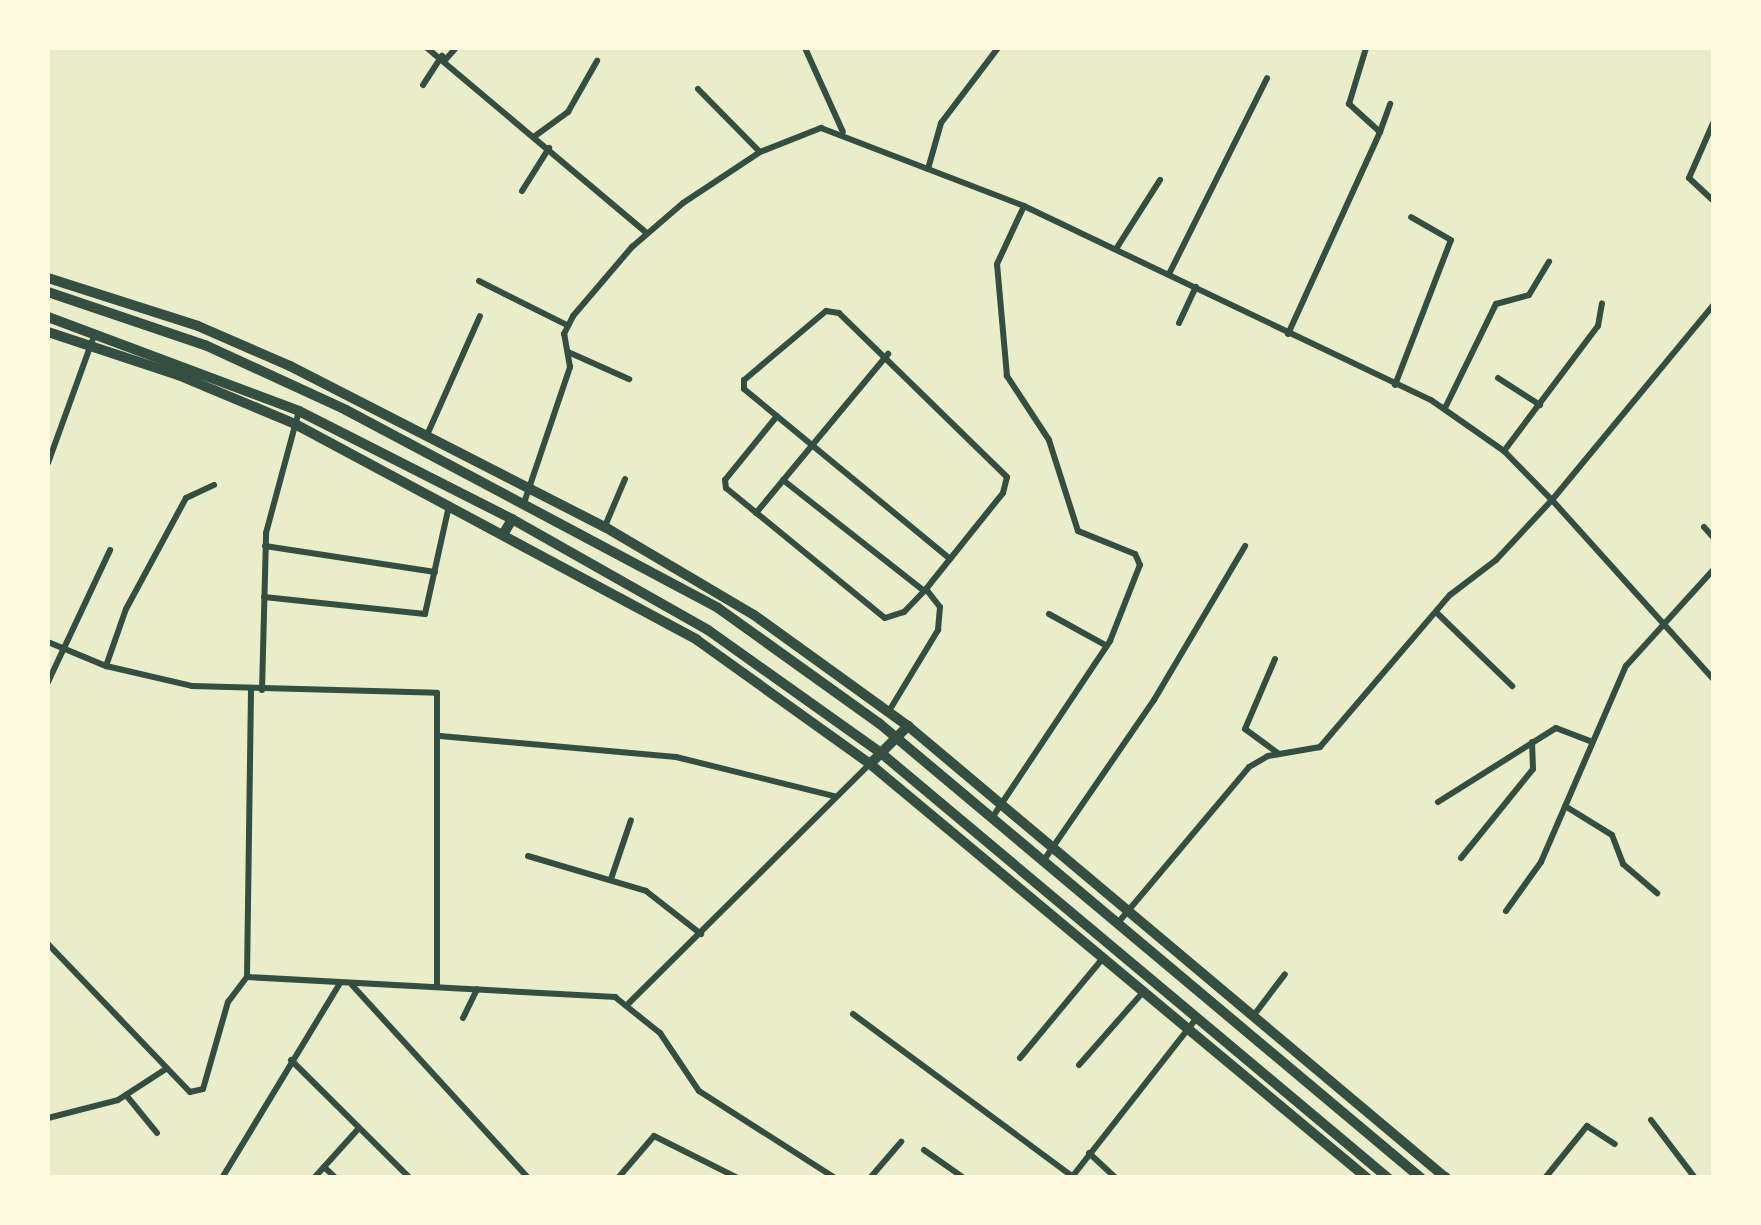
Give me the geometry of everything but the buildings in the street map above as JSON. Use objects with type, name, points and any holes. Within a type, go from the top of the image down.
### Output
[{"type":"main road","points":[[48,278],[198,326],[386,414],[605,527],[754,615],[908,726],[1446,1177]]},
{"type":"main road","points":[[48,292],[206,345],[379,427],[718,608],[896,738],[1421,1178]]},
{"type":"main road","points":[[48,317],[299,412],[512,519],[708,630],[880,754],[1366,1178]]},
{"type":"main road","points":[[48,332],[295,424],[697,640],[870,764],[1144,991],[1192,1024],[1388,1178]]},
{"type":"main road","points":[[379,427],[386,414]]},
{"type":"main road","points":[[504,533],[512,519]]},
{"type":"main road","points":[[870,764],[908,726]]},
{"type":"street","points":[[427,48],[444,58],[647,233]]},
{"type":"street","points":[[423,85],[456,48]]},
{"type":"street","points":[[805,48],[844,133]]},
{"type":"street","points":[[928,170],[941,123],[998,48]]},
{"type":"street","points":[[1366,48],[1349,104],[1380,132]]},
{"type":"street","points":[[535,136],[568,112],[597,61]]},
{"type":"street","points":[[1169,274],[1267,78]]},
{"type":"street","points":[[698,89],[760,152]]},
{"type":"street","points":[[1288,334],[1390,104]]},
{"type":"street","points":[[1714,121],[1688,178],[1714,201]]},
{"type":"street","points":[[524,503],[570,367],[567,325],[647,233],[760,152],[807,131],[844,133],[1024,206],[1446,408],[1504,451],[1714,680]]},
{"type":"street","points":[[522,192],[549,148]]},
{"type":"street","points":[[1116,249],[1160,180]]},
{"type":"street","points":[[992,818],[1108,646],[1139,558],[1078,530],[1050,440],[1007,376],[996,264],[1024,206]]},
{"type":"street","points":[[1395,385],[1452,238],[1411,217]]},
{"type":"street","points":[[1446,408],[1496,304],[1529,295],[1549,262]]},
{"type":"street","points":[[479,281],[567,325]]},
{"type":"street","points":[[1179,324],[1196,287]]},
{"type":"street","points":[[1504,451],[1540,404],[1560,368],[1598,326],[1602,303]]},
{"type":"street","points":[[1117,924],[1249,767],[1280,755],[1320,747],[1437,613],[1552,500],[1714,304]]},
{"type":"street","points":[[777,416],[724,480],[756,512],[885,618],[904,612],[925,590],[950,559],[1002,494],[1007,477],[888,354],[839,313],[826,312],[744,380],[744,389],[777,416],[950,559]]},
{"type":"street","points":[[427,435],[480,316]]},
{"type":"street","points":[[48,463],[94,333]]},
{"type":"street","points":[[568,352],[629,378]]},
{"type":"street","points":[[756,512],[888,354]]},
{"type":"street","points":[[1498,378],[1540,404]]},
{"type":"street","points":[[262,690],[265,546],[299,412]]},
{"type":"street","points":[[605,527],[625,478]]},
{"type":"street","points":[[783,480],[925,590],[940,607],[938,630],[889,711]]},
{"type":"street","points":[[106,666],[126,609],[186,498],[214,485]]},
{"type":"street","points":[[264,596],[425,614],[450,504]]},
{"type":"street","points":[[1704,527],[1714,538]]},
{"type":"street","points":[[265,546],[435,572]]},
{"type":"street","points":[[1043,862],[1154,700],[1245,546]]},
{"type":"street","points":[[48,682],[110,550]]},
{"type":"street","points":[[1506,912],[1541,862],[1590,741],[1626,666],[1660,624],[1714,569]]},
{"type":"street","points":[[1437,613],[1512,686]]},
{"type":"street","points":[[1049,614],[1108,646]]},
{"type":"street","points":[[48,642],[106,666],[192,686],[434,692],[440,736],[437,988]]},
{"type":"street","points":[[1275,659],[1245,729],[1280,755]]},
{"type":"street","points":[[48,944],[190,1092],[203,1089],[228,1002],[246,977],[251,689]]},
{"type":"street","points":[[1438,802],[1556,728],[1590,741]]},
{"type":"street","points":[[440,736],[676,757],[834,796]]},
{"type":"street","points":[[1461,858],[1532,769],[1532,742]]},
{"type":"street","points":[[629,1003],[870,764]]},
{"type":"street","points":[[1565,806],[1612,836],[1624,864],[1657,892]]},
{"type":"street","points":[[611,879],[631,820]]},
{"type":"street","points":[[528,856],[655,896],[702,934]]},
{"type":"street","points":[[1020,1058],[1104,957]]},
{"type":"street","points":[[1254,1015],[1286,974]]},
{"type":"street","points":[[246,977],[477,989],[629,1003],[660,1033],[700,1091],[836,1178]]},
{"type":"street","points":[[222,1178],[340,983]]},
{"type":"street","points":[[351,984],[526,1177]]},
{"type":"street","points":[[463,1018],[477,989]]},
{"type":"street","points":[[1079,1065],[1144,991]]},
{"type":"street","points":[[852,1014],[1071,1177],[1192,1024]]},
{"type":"street","points":[[291,1060],[410,1178]]},
{"type":"street","points":[[48,1118],[126,1095],[166,1069]]},
{"type":"street","points":[[126,1095],[157,1132]]},
{"type":"street","points":[[1652,1120],[1695,1178]]},
{"type":"street","points":[[1545,1178],[1587,1126],[1615,1144]]},
{"type":"street","points":[[314,1178],[359,1128]]},
{"type":"street","points":[[618,1178],[654,1136],[738,1178]]},
{"type":"street","points":[[870,1178],[902,1142]]},
{"type":"street","points":[[924,1150],[964,1178]]},
{"type":"street","points":[[1089,1153],[1116,1178]]},
{"type":"street","points":[[324,1166],[336,1178]]}]
